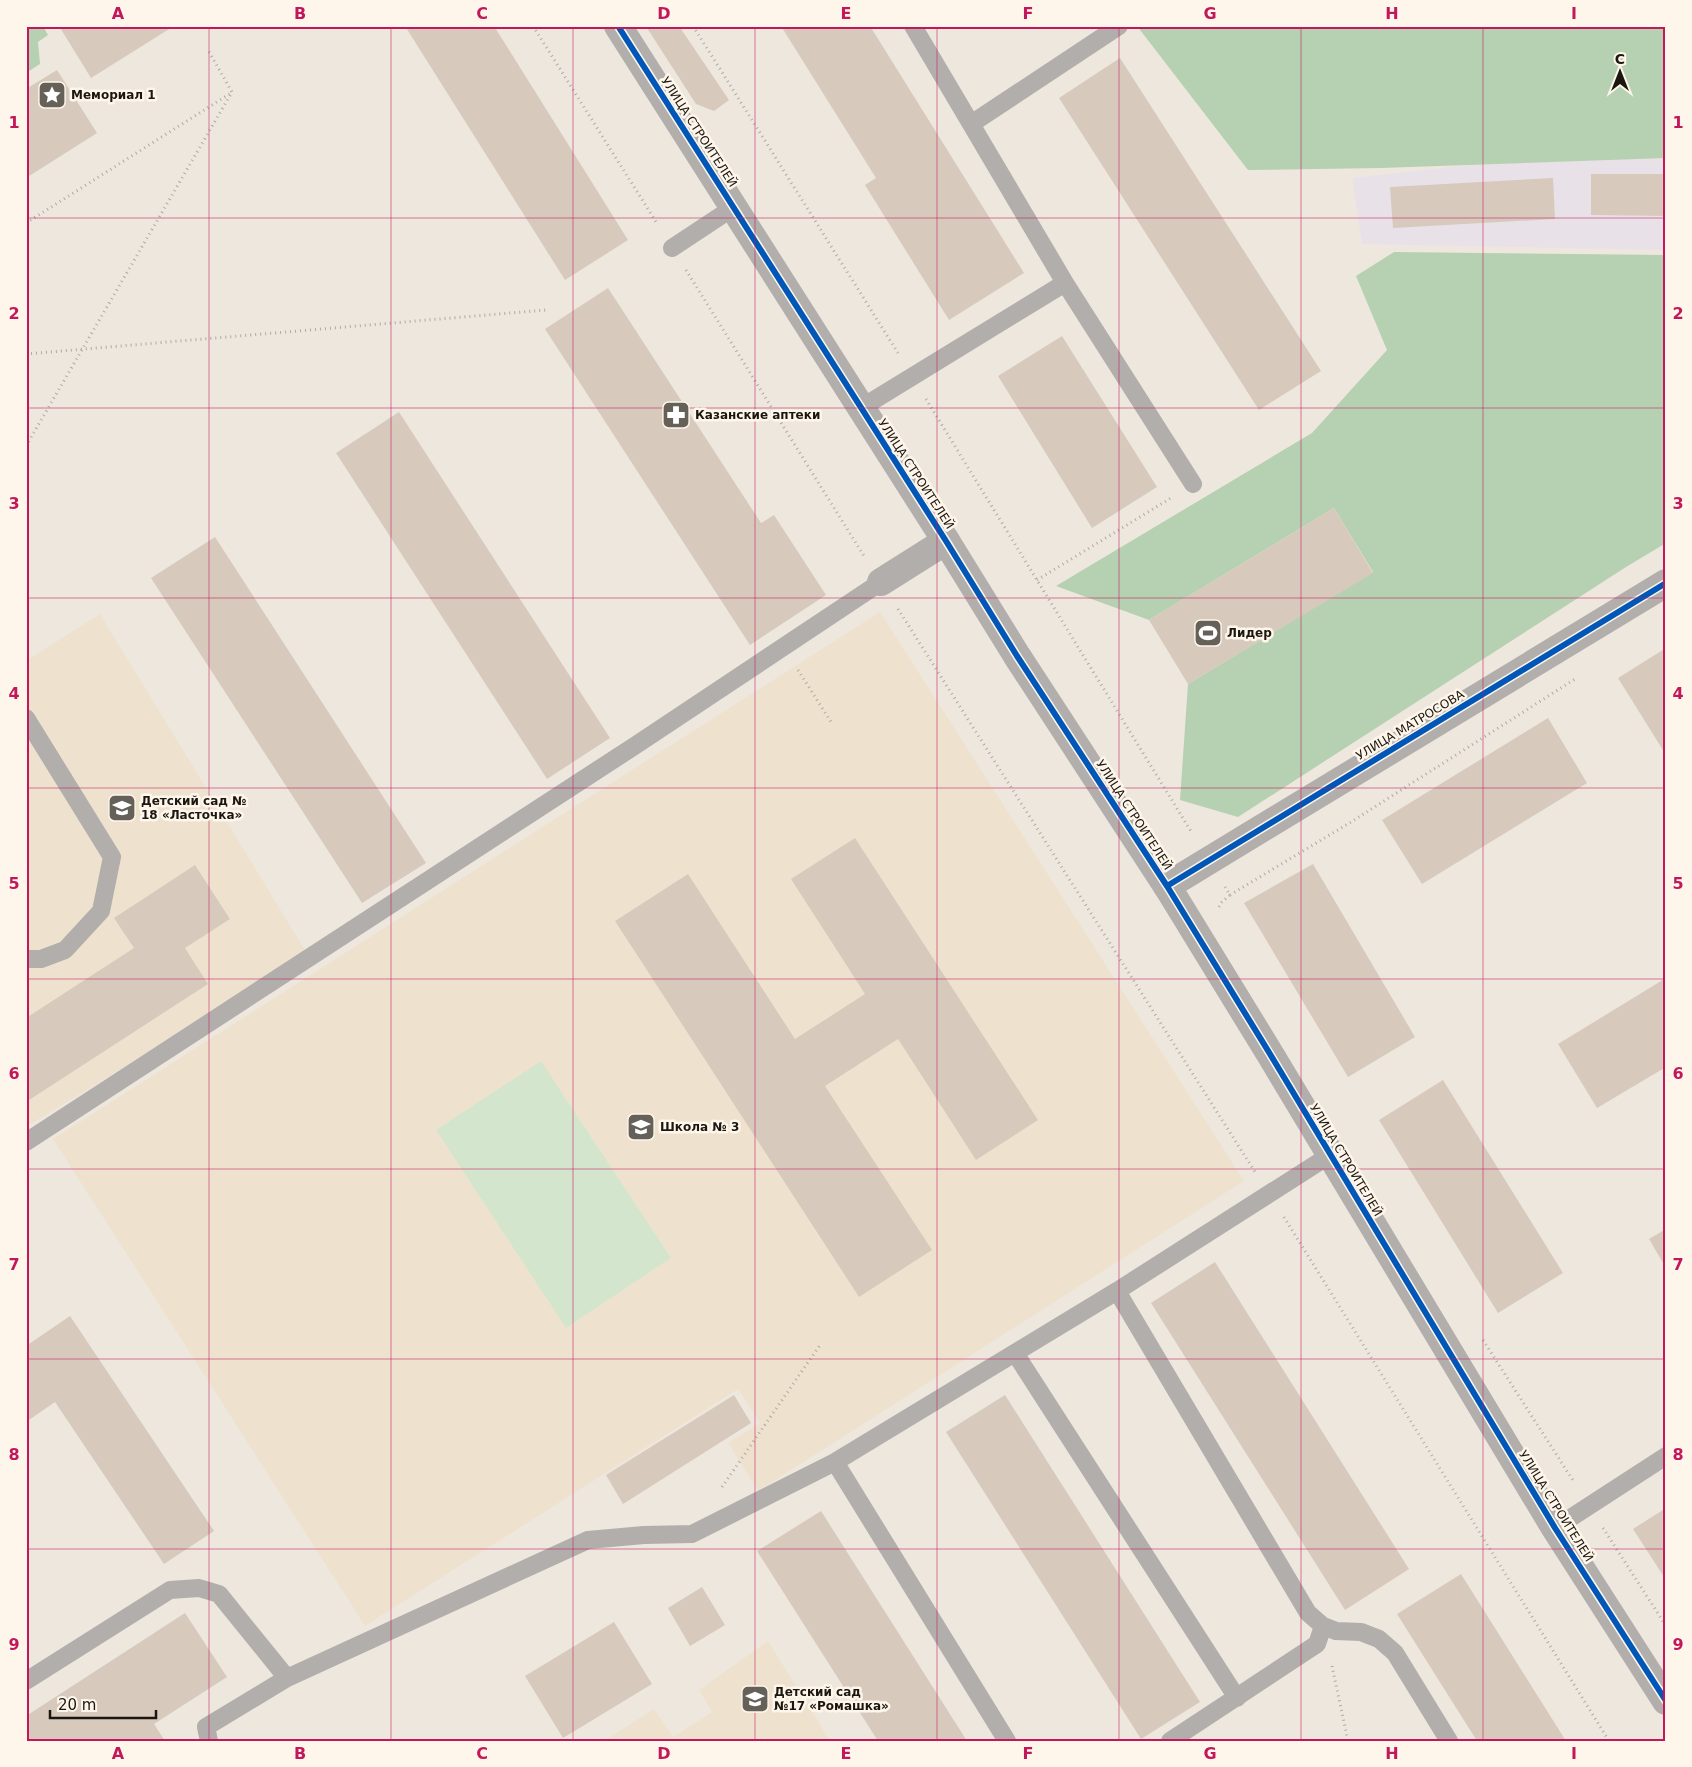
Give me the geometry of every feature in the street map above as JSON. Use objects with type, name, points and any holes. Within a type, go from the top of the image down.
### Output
[{"type":"street","name":"УЛИЦА СТРОИТЕЛЕЙ","points":[[618,26],[946,541],[1017,656],[1167,886],[1556,1528],[1666,1701]]},
{"type":"street","points":[[881,582],[946,541]]},
{"type":"street","name":"УЛИЦА МАТРОСОВА","points":[[1167,886],[1666,583]]},
{"type":"lane","points":[[913,26],[1064,283],[1193,484]]},
{"type":"lane","points":[[971,124],[1119,26]]},
{"type":"lane","points":[[672,248],[734,208]]},
{"type":"lane","points":[[861,408],[1064,283]]},
{"type":"lane","points":[[26,1142],[784,648],[881,582]]},
{"type":"lane","points":[[26,959],[41,959],[64,950],[101,911],[112,857],[28,725]]},
{"type":"lane","points":[[209,1741],[206,1727],[287,1678],[588,1540],[644,1535],[692,1534],[835,1462],[1117,1291],[1330,1155]]},
{"type":"lane","points":[[1117,1291],[1308,1613],[1323,1626],[1336,1631],[1361,1632],[1379,1639],[1395,1653],[1449,1741]]},
{"type":"lane","points":[[1015,1353],[1237,1698]]},
{"type":"lane","points":[[1556,1528],[1666,1456]]},
{"type":"lane","points":[[835,1462],[1007,1741]]},
{"type":"lane","points":[[26,1681],[170,1590],[199,1588],[219,1594],[287,1678]]},
{"type":"lane","points":[[1170,1741],[1317,1644],[1323,1626]]},
{"type":"path","points":[[533,26],[881,582],[1269,1193],[1609,1741]]},
{"type":"path","points":[[693,26],[912,377],[1230,895]]},
{"type":"path","points":[[208,50],[232,92]]},
{"type":"path","points":[[26,223],[232,92]]},
{"type":"path","points":[[26,446],[232,92]]},
{"type":"path","points":[[26,354],[82,351],[546,310]]},
{"type":"path","points":[[1037,580],[1193,484]]},
{"type":"path","points":[[784,648],[831,722]]},
{"type":"path","points":[[1217,911],[1222,902],[1230,895],[1351,822],[1583,674]]},
{"type":"path","points":[[1482,1338],[1666,1626]]},
{"type":"path","points":[[692,1534],[739,1460],[820,1345]]},
{"type":"path","points":[[1317,1644],[1330,1657],[1348,1741]]},
{"type":"shaded area","points":[[1666,26],[1666,250],[1362,244],[1352,178],[1556,155]]},
{"type":"shaded area","name":"Школа № 3","points":[[880,612],[1244,1181],[758,1491],[728,1443],[760,1423],[738,1389],[365,1626],[53,1139]]},
{"type":"shaded area","name":"Детский сад № 18 «Ласточка»","points":[[100,614],[308,955],[26,1127],[26,661]]},
{"type":"shaded area","name":"Детский сад №17 «Ромашка»","points":[[768,1641],[830,1741],[604,1741],[654,1709],[673,1737],[712,1712],[699,1690]]},
{"type":"green space","points":[[26,26],[43,26],[48,35],[38,42],[40,64],[26,73]]},
{"type":"green space","points":[[1137,26],[1666,26],[1666,158],[1381,168],[1248,170]]},
{"type":"green space","points":[[1394,252],[1666,255],[1666,543],[1238,817],[1180,800],[1188,684],[1373,572],[1334,508],[1149,620],[1056,586],[1312,433],[1387,350],[1356,276]]},
{"type":"green space","points":[[541,1061],[671,1258],[566,1328],[436,1130]]},
{"type":"building","points":[[59,26],[174,26],[91,78]]},
{"type":"building","points":[[405,26],[494,26],[628,240],[565,280]]},
{"type":"building","points":[[650,26],[679,26],[729,100],[714,111],[696,104],[647,28]]},
{"type":"building","points":[[781,26],[870,26],[1024,273],[949,320],[865,185],[876,178]]},
{"type":"building","points":[[1120,58],[1321,371],[1259,410],[1059,98]]},
{"type":"building","points":[[57,70],[97,133],[26,178],[26,89]]},
{"type":"building","points":[[1591,174],[1666,174],[1666,216],[1591,215]]},
{"type":"building","points":[[1553,178],[1555,219],[1393,228],[1390,187]]},
{"type":"building","points":[[608,288],[761,523],[774,515],[826,595],[750,645],[545,329]]},
{"type":"building","points":[[1062,336],[1157,487],[1092,528],[998,376]]},
{"type":"building","points":[[399,412],[610,738],[547,779],[336,453]]},
{"type":"building","points":[[1334,508],[1373,573],[1188,684],[1149,620]]},
{"type":"building","points":[[215,537],[426,863],[362,903],[151,578]]},
{"type":"building","points":[[1666,648],[1666,755],[1618,678]]},
{"type":"building","points":[[1548,718],[1587,783],[1422,884],[1382,820]]},
{"type":"building","points":[[855,838],[1038,1120],[976,1160],[898,1039],[825,1086],[932,1250],[859,1297],[615,921],[688,874],[795,1039],[865,994],[791,879]]},
{"type":"building","points":[[1313,864],[1415,1037],[1348,1077],[1244,903]]},
{"type":"building","points":[[195,865],[230,919],[185,948],[208,984],[26,1102],[26,1018],[134,948],[114,918]]},
{"type":"building","points":[[1666,978],[1666,1067],[1597,1108],[1558,1044]]},
{"type":"building","points":[[1443,1080],[1563,1273],[1498,1313],[1379,1120]]},
{"type":"building","points":[[1666,1229],[1666,1268],[1649,1239]]},
{"type":"building","points":[[1215,1262],[1409,1569],[1345,1610],[1151,1303]]},
{"type":"building","points":[[70,1316],[214,1531],[164,1564],[55,1402],[26,1422],[26,1346]]},
{"type":"building","points":[[734,1395],[751,1423],[623,1504],[606,1475]]},
{"type":"building","points":[[1005,1395],[1200,1702],[1141,1739],[946,1432]]},
{"type":"building","points":[[1666,1508],[1666,1580],[1633,1529]]},
{"type":"building","points":[[821,1511],[967,1741],[878,1741],[757,1551]]},
{"type":"building","points":[[1461,1574],[1566,1741],[1477,1741],[1397,1614]]},
{"type":"building","points":[[702,1587],[725,1625],[690,1646],[668,1608]]},
{"type":"building","points":[[185,1613],[227,1677],[154,1724],[165,1741],[26,1741],[26,1716]]},
{"type":"building","points":[[614,1622],[652,1684],[563,1738],[525,1676]]},
{"type":"cycle path","points":[[618,26],[946,541],[1017,656],[1167,886],[1555,1528],[1666,1701]]},
{"type":"cycle path","points":[[1167,886],[1666,583]]},
{"type":"place","name":"Мемориал 1","points":[[52,95]]},
{"type":"place","name":"Казанские аптеки","points":[[676,415]]},
{"type":"place","name":"Лидер","points":[[1208,633]]},
{"type":"place","name":"Детский сад № 18 «Ласточка»","points":[[122,808]]},
{"type":"place","name":"Школа № 3","points":[[641,1127]]},
{"type":"place","name":"Детский сад №17 «Ромашка»","points":[[755,1699]]}]
